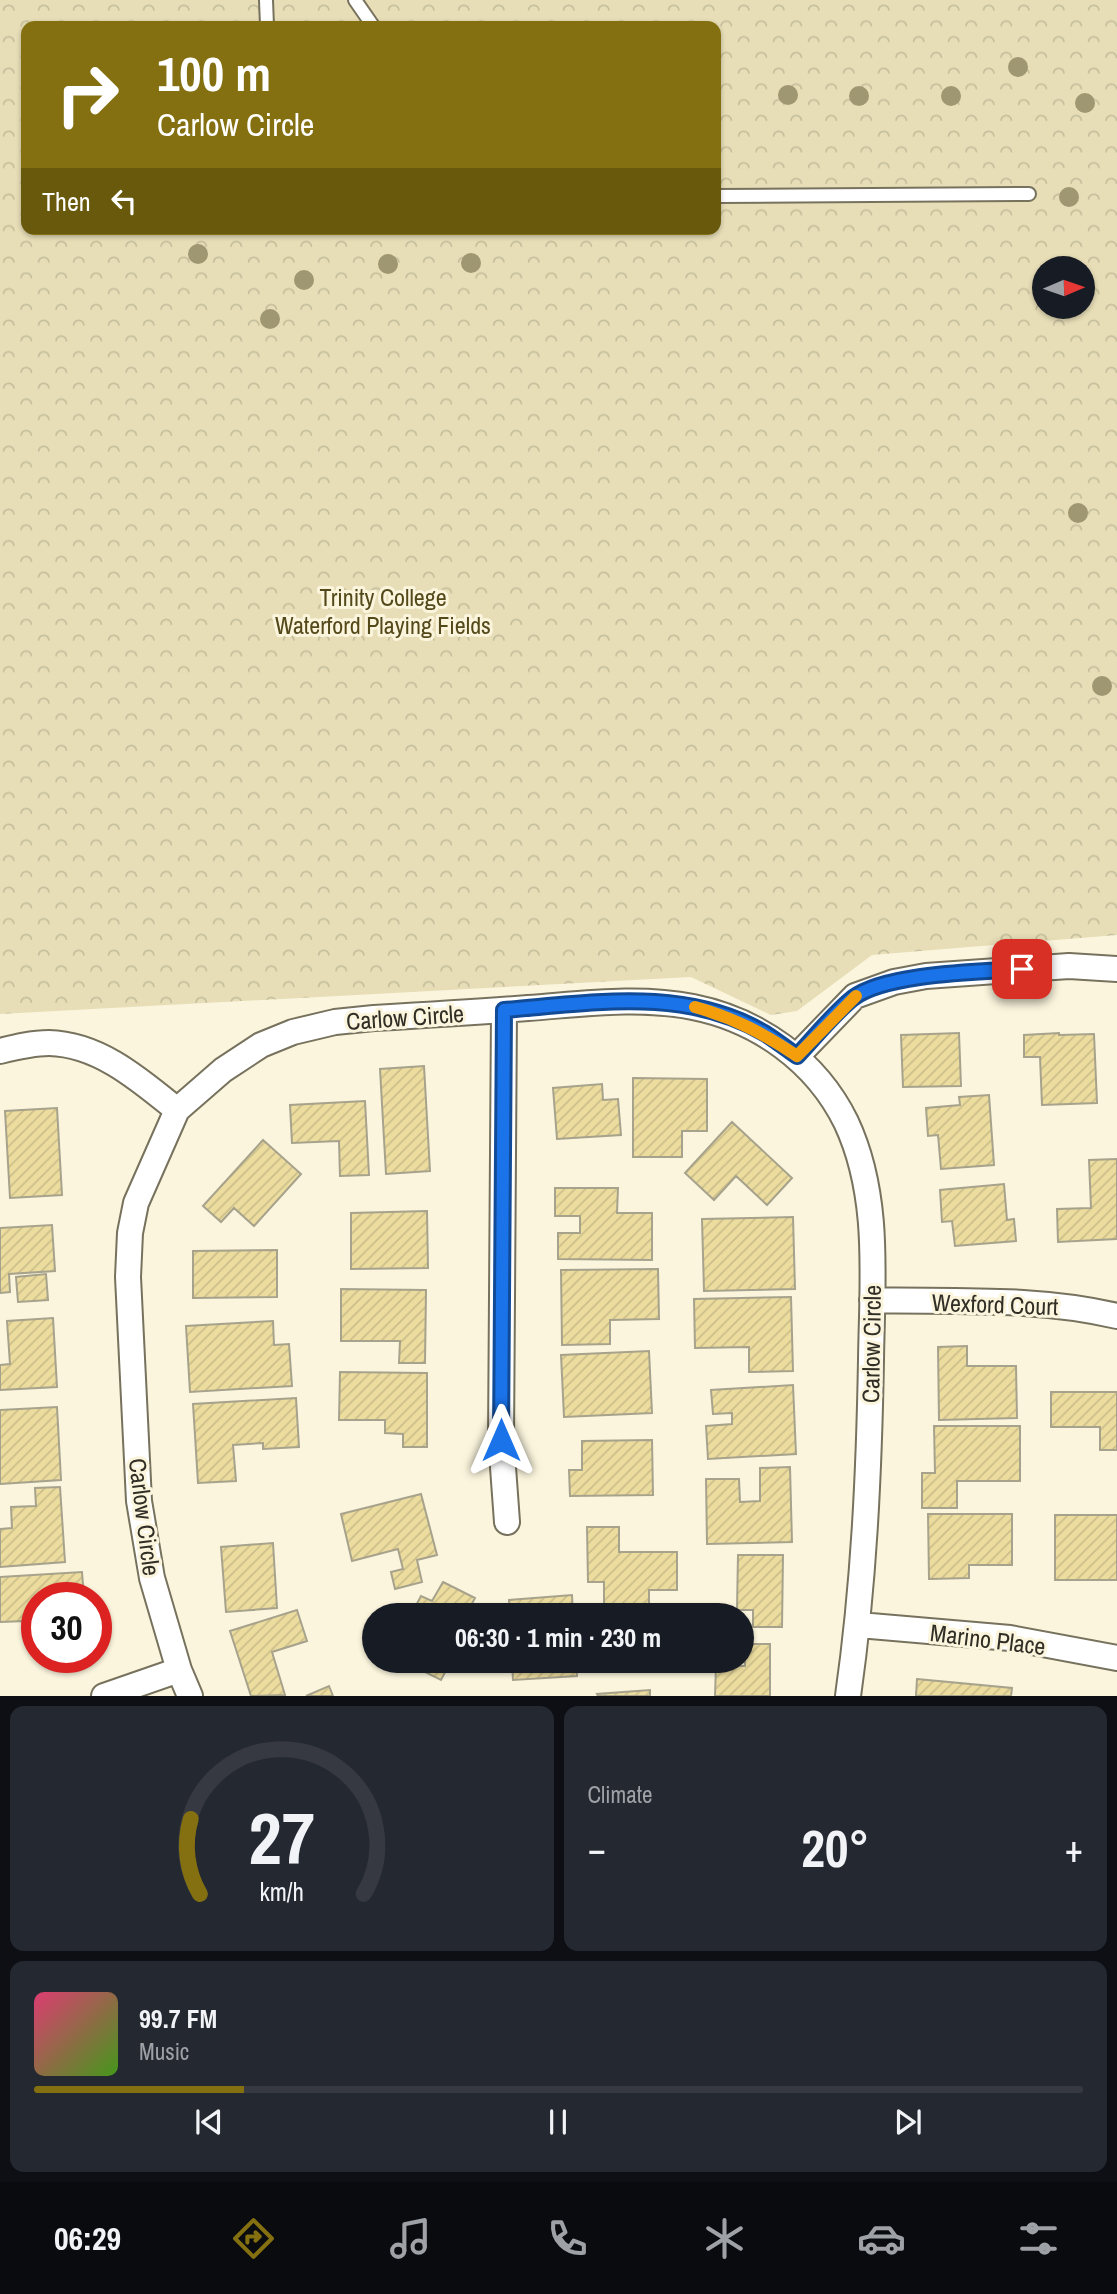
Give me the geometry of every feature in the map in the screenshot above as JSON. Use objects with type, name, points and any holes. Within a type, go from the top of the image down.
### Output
[{"type":"street","points":[[797,1056],[855,996],[894,982],[926,976],[1069,966],[1117,969]]},
{"type":"street","name":"Carlow Circle","points":[[190,1696],[179,1670],[152,1578],[139,1501],[128,1277],[130,1233],[136,1203],[177,1111],[239,1058],[261,1045],[293,1032],[335,1022],[623,1000],[668,1002],[733,1019],[765,1034],[797,1056],[845,1120],[867,1182],[872,1231],[869,1460],[859,1625],[848,1696]]},
{"type":"street","points":[[504,1010],[501,1440],[507,1522]]},
{"type":"street","points":[[0,1051],[29,1044],[49,1043],[80,1048],[131,1073],[177,1111]]},
{"type":"street","name":"Wexford Court","points":[[872,1300],[1031,1304],[1083,1309],[1117,1316]]},
{"type":"street","name":"Marino Place","points":[[859,1625],[1010,1638],[1117,1658]]},
{"type":"street","points":[[104,1696],[179,1670]]},
{"type":"lane","points":[[266,0],[267,21]]},
{"type":"lane","points":[[355,0],[370,21]]},
{"type":"lane","points":[[721,196],[1029,194]]},
{"type":"green space","name":"Trinity College Waterford Playing Fields","points":[[0,0],[1117,0],[1117,935],[872,955],[797,1011],[771,1015],[691,977],[0,1014]]},
{"type":"building","points":[[959,1033],[961,1086],[903,1087],[901,1035]]},
{"type":"building","points":[[1094,1034],[1097,1103],[1042,1105],[1040,1057],[1024,1057],[1024,1035]]},
{"type":"building","points":[[424,1066],[430,1171],[386,1174],[380,1069]]},
{"type":"building","points":[[633,1078],[707,1079],[707,1131],[682,1131],[682,1157],[633,1157]]},
{"type":"building","points":[[602,1084],[603,1100],[618,1099],[621,1135],[557,1139],[553,1088]]},
{"type":"building","points":[[989,1095],[994,1165],[941,1169],[938,1135],[928,1136],[926,1108],[960,1105],[959,1097]]},
{"type":"building","points":[[365,1101],[369,1175],[340,1176],[339,1141],[292,1143],[290,1105]]},
{"type":"building","points":[[57,1108],[62,1195],[10,1198],[5,1111]]},
{"type":"building","points":[[732,1122],[792,1178],[767,1205],[736,1176],[714,1200],[685,1173]]},
{"type":"building","points":[[263,1140],[301,1174],[254,1226],[234,1208],[221,1222],[203,1206]]},
{"type":"building","points":[[1117,1159],[1117,1239],[1058,1242],[1057,1209],[1091,1208],[1089,1160]]},
{"type":"building","points":[[1004,1184],[1007,1220],[1014,1219],[1016,1241],[955,1246],[952,1221],[942,1222],[940,1190]]},
{"type":"building","points":[[555,1188],[618,1188],[617,1213],[652,1213],[652,1260],[558,1259],[558,1233],[580,1233],[580,1216],[555,1216]]},
{"type":"building","points":[[427,1211],[428,1268],[351,1269],[351,1213]]},
{"type":"building","points":[[793,1217],[795,1289],[704,1291],[702,1219]]},
{"type":"building","points":[[52,1225],[55,1271],[9,1274],[10,1292],[0,1293],[0,1228]]},
{"type":"building","points":[[277,1250],[277,1297],[193,1298],[193,1251]]},
{"type":"building","points":[[658,1269],[659,1319],[610,1320],[610,1344],[562,1345],[561,1270]]},
{"type":"building","points":[[46,1274],[48,1300],[18,1302],[16,1277]]},
{"type":"building","points":[[341,1289],[426,1290],[425,1363],[399,1363],[400,1341],[341,1341]]},
{"type":"building","points":[[791,1297],[793,1371],[749,1372],[749,1347],[695,1348],[694,1299]]},
{"type":"building","points":[[53,1318],[57,1387],[0,1390],[0,1365],[10,1364],[7,1321]]},
{"type":"building","points":[[273,1321],[274,1345],[289,1344],[292,1386],[190,1392],[186,1326]]},
{"type":"building","points":[[967,1346],[967,1366],[1016,1366],[1017,1418],[939,1420],[938,1347]]},
{"type":"building","points":[[649,1351],[652,1413],[564,1417],[561,1355]]},
{"type":"building","points":[[340,1372],[427,1373],[427,1447],[403,1447],[403,1434],[385,1433],[385,1420],[339,1420]]},
{"type":"building","points":[[793,1385],[796,1454],[708,1459],[706,1426],[732,1424],[732,1413],[713,1414],[711,1390]]},
{"type":"building","points":[[1051,1392],[1117,1392],[1117,1450],[1100,1450],[1100,1427],[1051,1427]]},
{"type":"building","points":[[296,1398],[299,1447],[263,1449],[263,1443],[233,1445],[236,1481],[198,1483],[193,1404]]},
{"type":"building","points":[[57,1407],[61,1480],[0,1484],[0,1410]]},
{"type":"building","points":[[934,1426],[1020,1426],[1020,1481],[957,1481],[957,1508],[922,1508],[922,1473],[935,1473]]},
{"type":"building","points":[[652,1440],[653,1495],[570,1496],[569,1470],[582,1470],[582,1441]]},
{"type":"building","points":[[790,1467],[792,1542],[707,1544],[706,1479],[739,1479],[740,1502],[760,1501],[760,1468]]},
{"type":"building","points":[[60,1487],[65,1562],[0,1567],[0,1529],[12,1528],[11,1507],[36,1506],[35,1488]]},
{"type":"building","points":[[421,1494],[437,1555],[417,1560],[422,1582],[395,1589],[391,1572],[403,1569],[398,1549],[352,1561],[341,1514]]},
{"type":"building","points":[[928,1514],[1012,1514],[1012,1565],[969,1565],[969,1578],[929,1579]]},
{"type":"building","points":[[1055,1515],[1117,1515],[1117,1580],[1055,1580]]},
{"type":"building","points":[[587,1527],[619,1527],[619,1552],[677,1552],[677,1590],[649,1590],[649,1603],[604,1603],[604,1582],[588,1582]]},
{"type":"building","points":[[273,1543],[277,1608],[226,1612],[221,1547]]},
{"type":"building","points":[[738,1555],[783,1555],[782,1627],[754,1627],[754,1603],[737,1603]]},
{"type":"building","points":[[82,1572],[83,1582],[21,1582],[21,1621],[0,1622],[0,1577]]},
{"type":"building","points":[[443,1582],[475,1598],[472,1603],[417,1603],[421,1596],[432,1601]]},
{"type":"building","points":[[572,1595],[572,1603],[509,1603],[509,1600]]},
{"type":"building","points":[[297,1610],[307,1641],[272,1652],[285,1695],[251,1696],[230,1631]]},
{"type":"building","points":[[754,1644],[770,1644],[770,1696],[715,1696],[716,1673],[754,1673]]},
{"type":"building","points":[[427,1673],[445,1673],[441,1680]]},
{"type":"building","points":[[513,1673],[577,1673],[577,1676],[513,1680]]},
{"type":"building","points":[[917,1679],[1012,1688],[1011,1696],[916,1696]]},
{"type":"building","points":[[329,1686],[333,1696],[306,1696]]},
{"type":"building","points":[[650,1690],[650,1696],[597,1694]]},
{"type":"slow traffic","points":[[695,1007],[733,1019],[765,1034],[797,1056],[856,996]]},
{"type":"route","points":[[501,1440],[504,1010],[623,1000],[668,1002],[733,1019],[765,1034],[797,1056],[855,996],[894,982],[926,976],[1022,969]]}]
